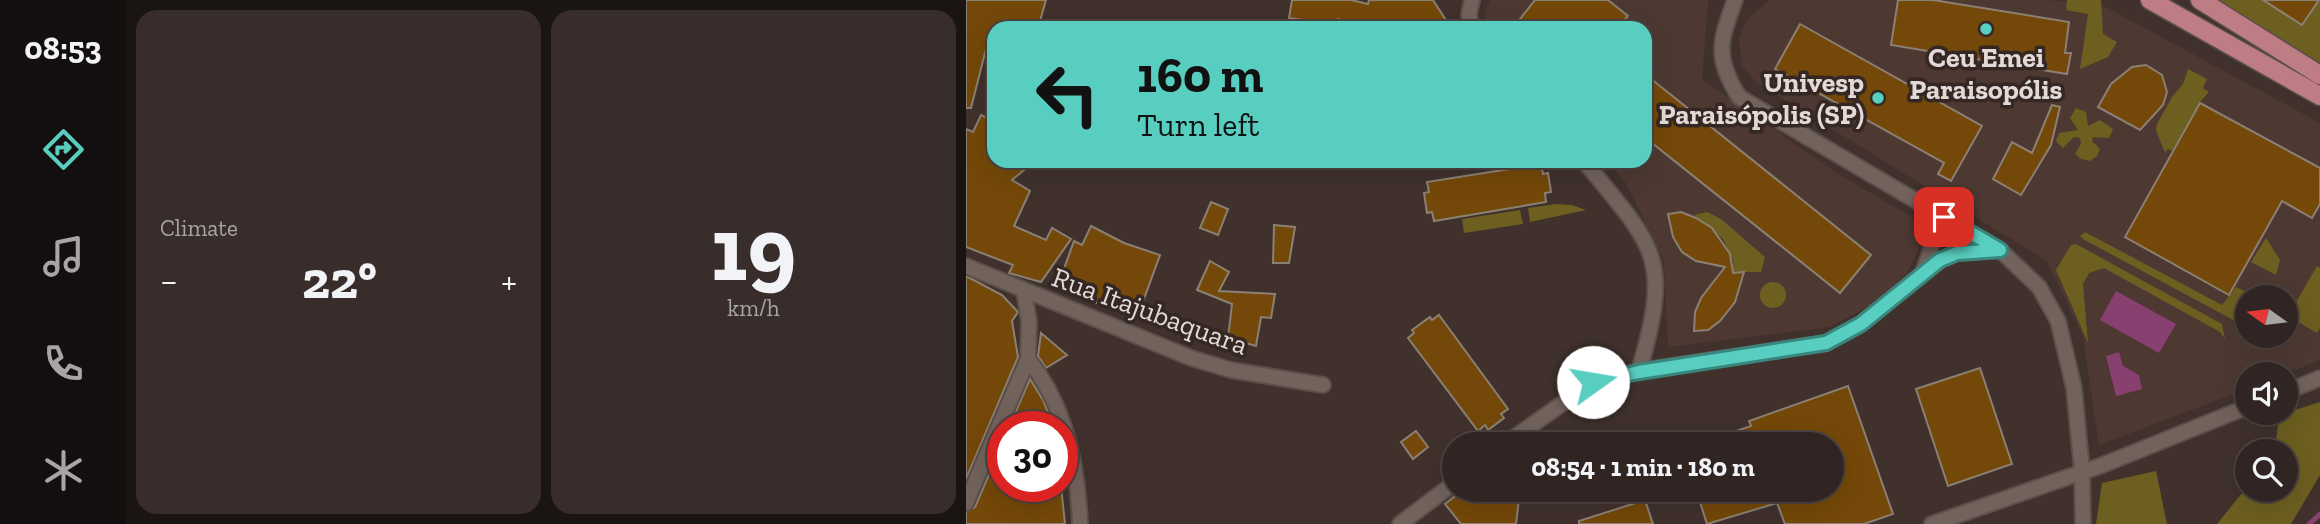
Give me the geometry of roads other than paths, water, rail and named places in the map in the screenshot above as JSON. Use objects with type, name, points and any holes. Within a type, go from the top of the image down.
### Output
[{"type":"main road","points":[[2150,0],[2182,21],[2320,96]]},
{"type":"main road","points":[[2200,0],[2320,75]]},
{"type":"street","points":[[1735,0],[1722,34],[1723,69],[1739,97],[1857,169],[2000,250],[2039,287],[2058,321],[2074,388],[2082,471],[2083,524]]},
{"type":"street","points":[[1590,168],[1645,236],[1657,278],[1654,318],[1639,372]]},
{"type":"street","points":[[1921,276],[1933,249],[1933,230],[1924,205]]},
{"type":"street","points":[[1522,432],[1593,382],[1639,372],[1826,343],[1861,324],[1940,260],[1957,253],[2000,250]]},
{"type":"street","name":"Rua Itajubaquara","points":[[966,266],[1191,358],[1265,376],[1323,384]]},
{"type":"street","points":[[966,503],[1028,359],[1029,322],[1024,291]]},
{"type":"street","points":[[1028,359],[1046,381],[1067,435],[1079,499],[1080,524]]},
{"type":"street","points":[[2298,387],[2320,378]]},
{"type":"street","points":[[1932,524],[2082,471],[2235,412]]},
{"type":"street","points":[[1400,524],[1442,492]]},
{"type":"waterway","points":[[2309,524],[2320,514]]},
{"type":"place","name":"Ceu Emei Paraisopólis","points":[[1986,29]]},
{"type":"place","name":"Univesp Paraisópolis (SP)","points":[[1878,98]]}]
